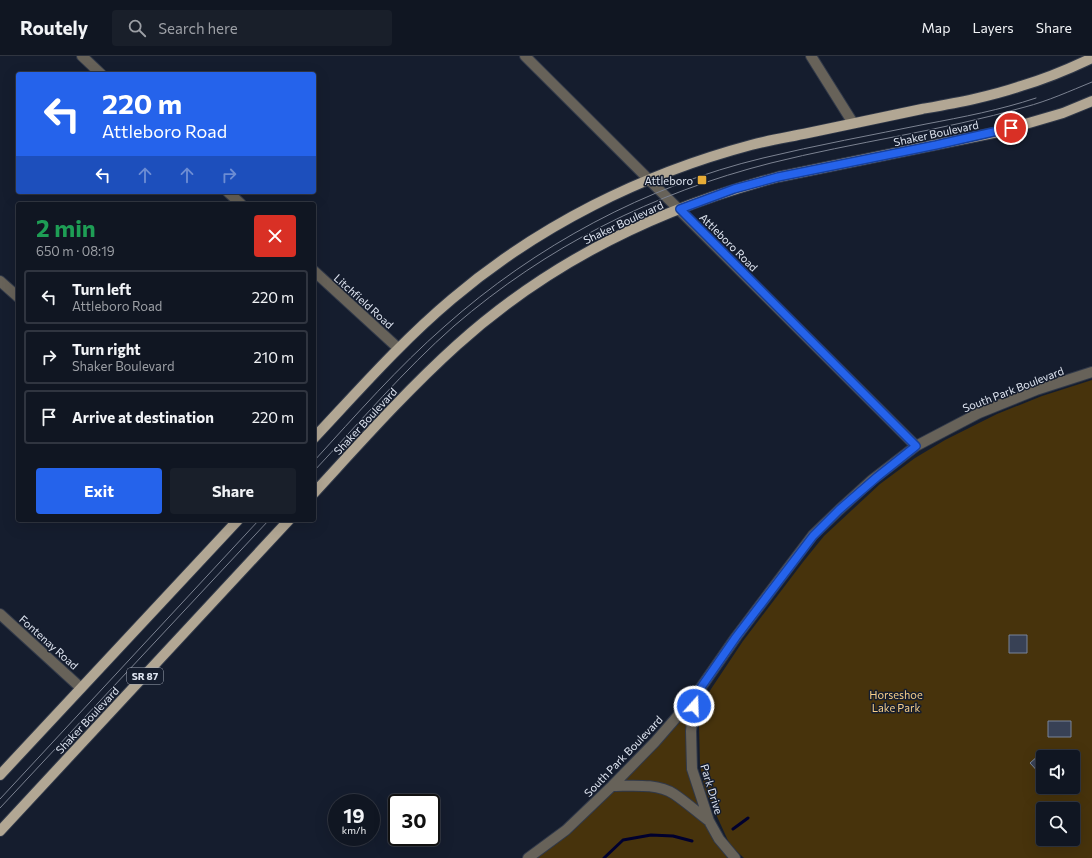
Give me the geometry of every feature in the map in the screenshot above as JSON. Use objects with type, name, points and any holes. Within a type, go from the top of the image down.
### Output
[{"type":"main road","points":[[316,436],[398,348],[453,298],[519,249],[571,217],[648,179],[683,165],[752,144],[976,99],[1022,86],[1071,68],[1092,58]]},
{"type":"main road","name":"Shaker Boulevard","points":[[316,491],[430,370],[457,345],[495,313],[535,284],[612,238],[722,193],[771,179],[998,132],[1063,113],[1092,101]]},
{"type":"main road","points":[[0,775],[236,522]]},
{"type":"main road","name":"Shaker Boulevard","points":[[0,831],[287,522]]},
{"type":"street","points":[[82,56],[99,72]]},
{"type":"street","name":"Attleboro Road","points":[[525,56],[916,446]]},
{"type":"street","points":[[811,56],[853,123]]},
{"type":"street","points":[[230,194],[239,202]]},
{"type":"street","name":"Litchfield Road","points":[[316,273],[398,348]]},
{"type":"street","points":[[0,280],[16,295]]},
{"type":"street","name":"South Park Boulevard","points":[[528,858],[566,830],[655,742],[695,696],[736,637],[813,536],[839,510],[877,477],[916,446],[979,413],[1036,390],[1092,372]]},
{"type":"street","name":"Fontenay Road","points":[[0,614],[81,688]]},
{"type":"street","name":"Park Drive","points":[[695,696],[691,731],[692,769],[709,821],[719,839],[735,858]]},
{"type":"street","points":[[612,786],[643,786],[658,788],[673,793],[709,821]]},
{"type":"green space","name":"Horseshoe Lake Park","points":[[1092,380],[1092,858],[744,858],[730,845],[705,790],[700,765],[699,724],[702,708],[707,695],[743,641],[824,536],[880,484],[915,458],[945,440],[997,414],[1042,396]]},
{"type":"green space","points":[[695,696],[692,769],[709,821],[735,858],[528,858],[566,830]]},
{"type":"building","points":[[1009,635],[1027,635],[1027,653],[1009,653]]},
{"type":"building","points":[[1048,721],[1071,721],[1071,737],[1048,737]]},
{"type":"building","points":[[1036,758],[1036,770],[1030,763]]},
{"type":"waterway","points":[[733,829],[748,818]]},
{"type":"waterway","points":[[604,858],[623,840],[651,835],[673,836],[692,841]]},
{"type":"tram line","points":[[316,469],[400,378],[454,326],[489,297],[526,271],[564,247],[603,226],[643,207],[727,175],[771,163],[962,123],[1025,107],[1059,96],[1092,82]]},
{"type":"tram line","points":[[316,459],[394,375],[445,326],[516,270],[554,245],[594,222],[635,202],[719,170],[804,149],[981,113],[1036,98]]},
{"type":"tram line","points":[[0,799],[257,522]]},
{"type":"tram line","points":[[0,808],[267,522]]},
{"type":"place","name":"Attleboro","points":[[702,180]]},
{"type":"route","points":[[694,706],[695,696],[736,637],[813,536],[839,510],[916,446],[680,209],[734,189],[778,177],[998,132],[1011,128]]}]
